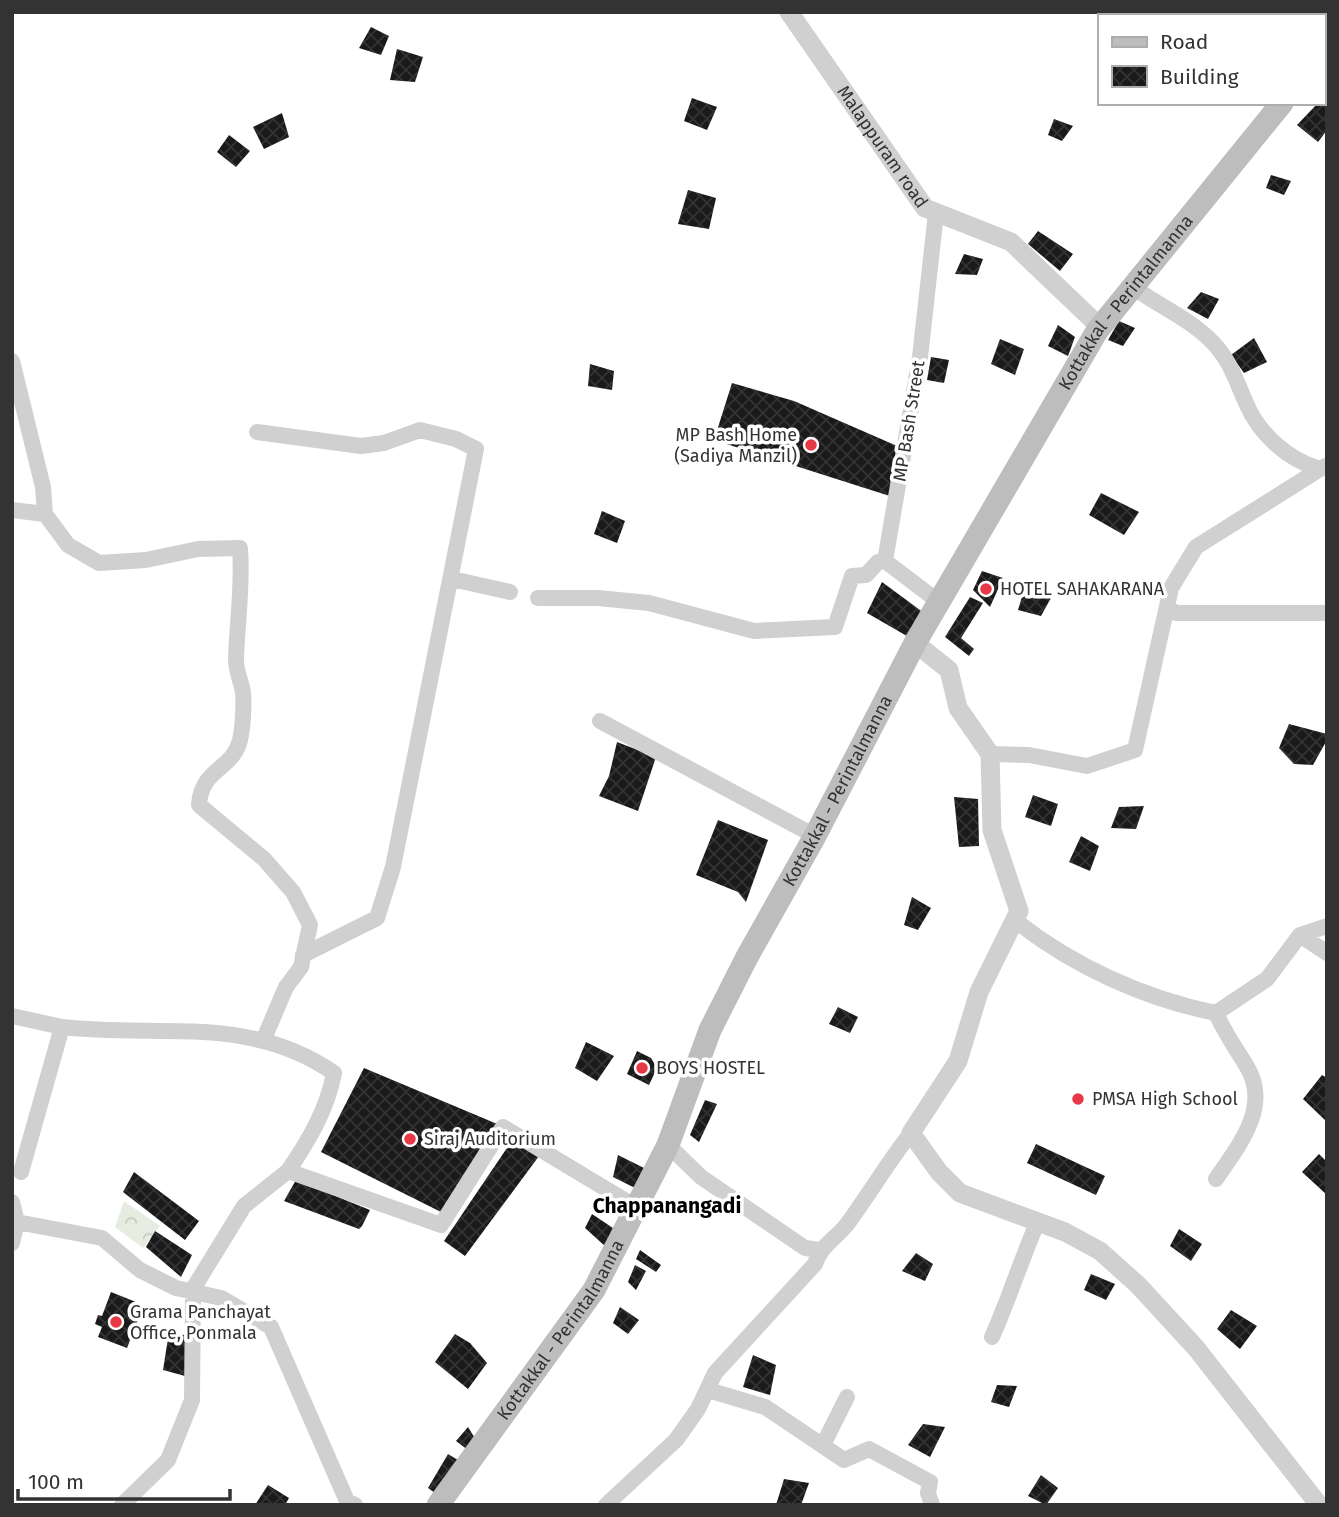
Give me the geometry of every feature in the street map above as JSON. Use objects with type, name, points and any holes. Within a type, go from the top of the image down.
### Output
[{"type":"main road","name":"Kottakkal - Perintalmanna","points":[[438,1505],[594,1290],[668,1145],[710,1030],[915,643],[1100,327],[1280,105]]},
{"type":"street","name":"Malappuram road","points":[[789,12],[925,208],[1011,242],[1100,327]]},
{"type":"street","name":"MP Bash Street","points":[[885,561],[920,357],[936,213]]},
{"type":"street","points":[[1133,287],[1203,332],[1231,367],[1255,422],[1271,440],[1301,464],[1323,467]]},
{"type":"street","points":[[12,361],[43,487],[45,514],[68,545],[99,563],[146,560],[198,549],[240,548],[243,586],[236,664],[243,693],[240,742],[223,768],[211,775],[200,789],[199,805],[264,859],[293,892],[310,925],[301,967],[286,987],[263,1041]]},
{"type":"street","points":[[257,432],[361,446],[384,443],[419,430],[456,439],[475,449],[452,579],[393,867],[377,918],[303,955]]},
{"type":"street","points":[[990,754],[1030,755],[1087,766],[1135,750],[1171,588],[1196,547],[1323,467]]},
{"type":"street","points":[[12,510],[45,514]]},
{"type":"street","points":[[538,598],[598,598],[649,603],[754,631],[835,627],[852,576],[866,575],[878,562],[885,561],[939,602]]},
{"type":"street","points":[[452,579],[510,592]]},
{"type":"street","points":[[1167,609],[1178,613],[1327,613]]},
{"type":"street","points":[[606,1505],[676,1440],[698,1409],[715,1373],[814,1264],[819,1250],[847,1225],[958,1060],[979,992],[1016,921],[1019,911],[992,830],[990,754],[958,708],[949,670],[915,643]]},
{"type":"street","points":[[600,721],[815,836]]},
{"type":"street","points":[[1016,921],[1037,937],[1114,980],[1179,1005],[1216,1013],[1267,978],[1300,935],[1327,926]]},
{"type":"street","points":[[1300,935],[1327,953]]},
{"type":"street","points":[[1216,1013],[1251,1074],[1256,1085],[1257,1101],[1247,1133],[1216,1179]]},
{"type":"street","points":[[12,1016],[101,1032],[166,1029],[239,1034],[308,1055],[334,1073],[329,1100],[308,1142],[288,1171],[244,1206],[193,1289],[192,1400],[168,1460],[122,1505]]},
{"type":"street","points":[[21,1172],[62,1027]]},
{"type":"street","points":[[288,1171],[441,1225],[503,1127],[636,1207]]},
{"type":"street","points":[[911,1133],[939,1172],[960,1194],[1038,1221],[1100,1251],[1138,1285],[1196,1348],[1320,1505]]},
{"type":"street","points":[[668,1145],[701,1177],[805,1248],[819,1250]]},
{"type":"street","points":[[12,1202],[17,1223],[12,1243]]},
{"type":"street","points":[[992,1337],[1038,1221]]},
{"type":"street","points":[[17,1223],[102,1238],[140,1269],[176,1288],[193,1289],[221,1298],[271,1327],[347,1501],[355,1505]]},
{"type":"street","points":[[708,1390],[765,1407],[844,1460],[869,1449],[930,1482],[928,1493],[932,1505]]},
{"type":"street","points":[[823,1445],[847,1397]]},
{"type":"green space","points":[[124,1201],[160,1226],[143,1248],[115,1227]]},
{"type":"building","points":[[371,27],[389,36],[381,55],[359,48]]},
{"type":"building","points":[[397,49],[423,57],[415,82],[390,80]]},
{"type":"building","points":[[1327,94],[1327,130],[1318,142],[1297,125],[1316,105],[1325,105]]},
{"type":"building","points":[[692,98],[717,107],[707,130],[684,121]]},
{"type":"building","points":[[282,113],[289,137],[264,149],[253,127]]},
{"type":"building","points":[[1054,119],[1073,126],[1062,141],[1048,135]]},
{"type":"building","points":[[229,135],[250,151],[236,167],[217,152]]},
{"type":"building","points":[[1271,175],[1291,181],[1284,195],[1266,188]]},
{"type":"building","points":[[688,190],[716,198],[709,229],[678,224]]},
{"type":"building","points":[[1038,231],[1073,254],[1060,271],[1028,244]]},
{"type":"building","points":[[964,254],[983,259],[977,275],[955,274]]},
{"type":"building","points":[[1201,292],[1219,299],[1208,319],[1187,308]]},
{"type":"building","points":[[1119,321],[1135,328],[1123,346],[1108,340]]},
{"type":"building","points":[[1058,325],[1075,337],[1068,356],[1048,346]]},
{"type":"building","points":[[1254,338],[1267,362],[1244,373],[1231,355]]},
{"type":"building","points":[[1000,339],[1024,349],[1015,375],[991,364]]},
{"type":"building","points":[[931,357],[949,360],[944,383],[927,380]]},
{"type":"building","points":[[590,364],[614,371],[612,390],[588,386]]},
{"type":"building","name":"MP Bash Home (Sadiya Manzil)","points":[[732,383],[794,401],[904,449],[896,498],[714,440]]},
{"type":"building","points":[[1101,493],[1139,512],[1124,535],[1089,515]]},
{"type":"building","points":[[602,511],[625,521],[617,543],[594,534]]},
{"type":"building","name":"HOTEL SAHAKARANA","points":[[982,571],[1003,578],[990,607],[973,590]]},
{"type":"building","points":[[882,582],[924,613],[912,639],[867,613]]},
{"type":"building","points":[[1024,590],[1051,598],[1041,616],[1018,610]]},
{"type":"building","points":[[970,597],[983,603],[961,638],[974,649],[969,656],[945,637]]},
{"type":"building","points":[[1289,724],[1327,734],[1327,740],[1313,765],[1294,764],[1279,748]]},
{"type":"building","points":[[617,742],[656,757],[638,811],[599,796],[609,776]]},
{"type":"building","points":[[1033,795],[1058,804],[1051,826],[1025,817]]},
{"type":"building","points":[[954,797],[978,799],[979,846],[959,847]]},
{"type":"building","points":[[1144,806],[1136,829],[1111,828],[1119,807]]},
{"type":"building","points":[[718,820],[768,840],[746,902],[738,892],[696,875]]},
{"type":"building","points":[[1081,836],[1099,846],[1090,871],[1069,862]]},
{"type":"building","points":[[912,897],[931,908],[918,930],[904,925]]},
{"type":"building","points":[[838,1007],[858,1017],[850,1033],[829,1024]]},
{"type":"building","points":[[586,1042],[614,1056],[597,1081],[575,1068]]},
{"type":"building","name":"BOYS HOSTEL","points":[[637,1051],[651,1058],[657,1068],[649,1085],[627,1074]]},
{"type":"building","name":"Siraj Auditorium","points":[[364,1068],[502,1126],[441,1212],[321,1152]]},
{"type":"building","points":[[1322,1075],[1327,1078],[1327,1122],[1303,1099]]},
{"type":"building","points":[[705,1100],[717,1104],[699,1142],[690,1135]]},
{"type":"building","points":[[511,1142],[539,1156],[465,1256],[444,1241]]},
{"type":"building","points":[[1036,1144],[1105,1176],[1096,1195],[1027,1163]]},
{"type":"building","points":[[1319,1154],[1327,1162],[1327,1195],[1302,1172]]},
{"type":"building","points":[[618,1155],[644,1168],[639,1190],[613,1177]]},
{"type":"building","points":[[134,1172],[199,1221],[185,1240],[123,1192]]},
{"type":"building","points":[[296,1180],[370,1210],[362,1226],[359,1229],[284,1201]]},
{"type":"building","points":[[592,1214],[616,1230],[606,1247],[585,1228]]},
{"type":"building","points":[[1179,1229],[1202,1244],[1191,1261],[1170,1246]]},
{"type":"building","points":[[155,1231],[192,1255],[181,1277],[146,1247]]},
{"type":"building","points":[[640,1250],[661,1265],[656,1272],[636,1259]]},
{"type":"building","points":[[916,1253],[933,1264],[925,1281],[902,1271]]},
{"type":"building","points":[[635,1265],[646,1271],[636,1290],[628,1282]]},
{"type":"building","points":[[1091,1274],[1115,1284],[1106,1300],[1084,1290]]},
{"type":"building","name":"Grama Panchayat Office, Ponmala","points":[[111,1292],[136,1302],[130,1316],[138,1320],[127,1348],[98,1337],[102,1327],[95,1324],[98,1315],[102,1316]]},
{"type":"building","points":[[620,1307],[639,1320],[628,1334],[613,1323]]},
{"type":"building","points":[[1231,1310],[1257,1326],[1240,1349],[1217,1329]]},
{"type":"building","points":[[169,1332],[189,1336],[185,1376],[163,1370]]},
{"type":"building","points":[[455,1334],[470,1343],[487,1363],[468,1389],[435,1362]]},
{"type":"building","points":[[753,1355],[776,1365],[770,1395],[743,1387]]},
{"type":"building","points":[[997,1385],[1017,1386],[1009,1407],[991,1402]]},
{"type":"building","points":[[923,1424],[945,1427],[930,1457],[908,1445]]},
{"type":"building","points":[[468,1427],[476,1440],[468,1450],[456,1441]]},
{"type":"building","points":[[448,1454],[461,1462],[435,1493],[428,1488]]},
{"type":"building","points":[[1041,1475],[1058,1488],[1046,1505],[1028,1496]]},
{"type":"building","points":[[784,1479],[809,1483],[801,1505],[776,1505]]},
{"type":"building","points":[[268,1485],[289,1498],[285,1505],[255,1505]]},
{"type":"place","name":"MP Bash Home (Sadiya Manzil)","points":[[811,445]]},
{"type":"place","name":"HOTEL SAHAKARANA","points":[[986,589]]},
{"type":"place","name":"BOYS HOSTEL","points":[[642,1068]]},
{"type":"place","name":"PMSA High School","points":[[1078,1099]]},
{"type":"place","name":"Siraj Auditorium","points":[[410,1139]]},
{"type":"place","name":"Grama Panchayat Office, Ponmala","points":[[116,1322]]},
{"type":"district","name":"Chappanangadi","points":[[667,1206]]}]
